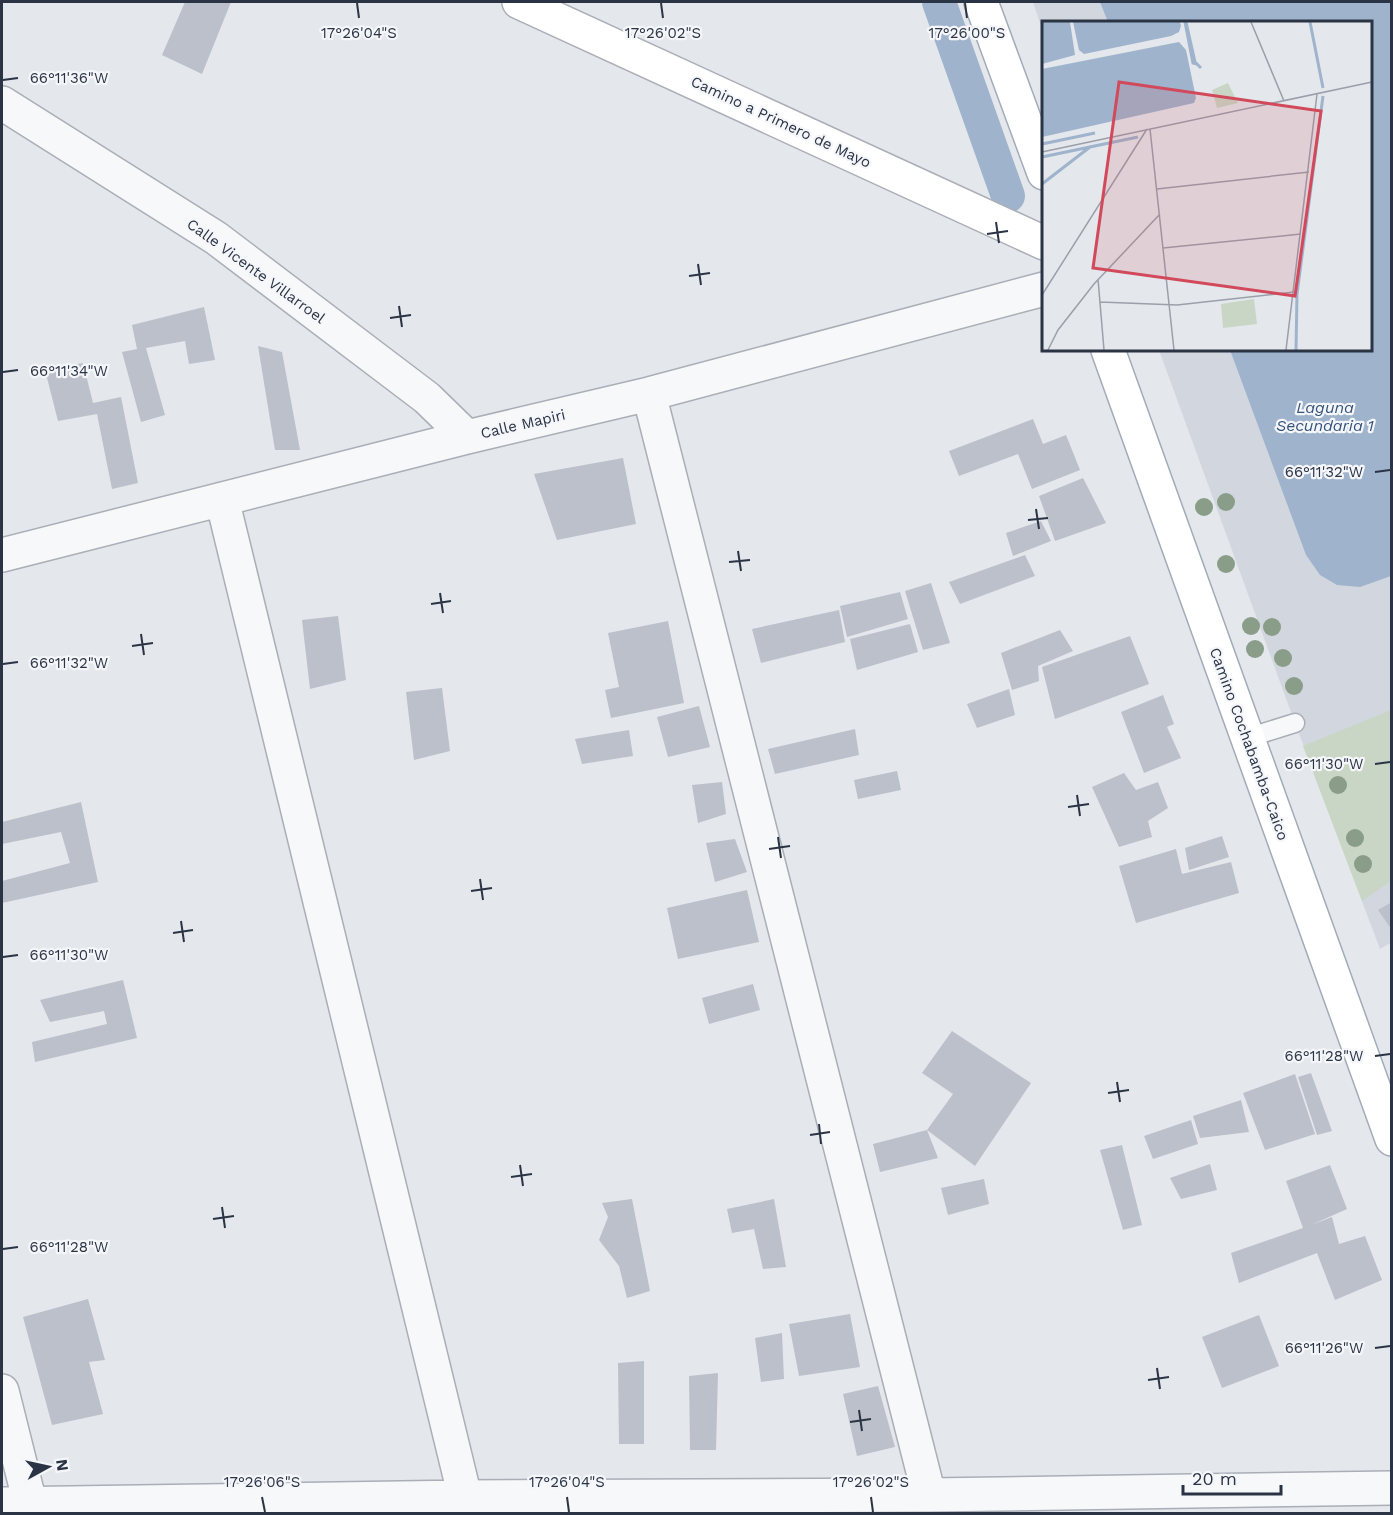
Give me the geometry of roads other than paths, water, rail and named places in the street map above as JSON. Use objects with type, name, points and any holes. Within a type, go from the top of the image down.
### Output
[{"type":"main road","name":"Camino a Primero de Mayo","points":[[519,2],[1042,242]]},
{"type":"main road","points":[[981,2],[1042,168]]},
{"type":"main road","name":"Camino Cochabamba-Caico","points":[[1108,351],[1392,1139]]},
{"type":"street","name":"Calle Vicente Villarroel","points":[[2,103],[216,238],[427,398],[467,437]]},
{"type":"street","name":"Calle Mapiri","points":[[2,555],[467,437],[649,394],[1042,290]]},
{"type":"street","points":[[649,394],[929,1495]]},
{"type":"street","points":[[222,499],[465,1497]]},
{"type":"street","points":[[2,1391],[16,1504],[1392,1488]]},
{"type":"lane","points":[[1247,738],[1295,723]]},
{"type":"water","name":"Laguna Secundaria 1","points":[[1100,2],[1391,2],[1391,576],[1360,587],[1337,585],[1320,575],[1306,555],[1230,351],[1372,351],[1372,21],[1108,21]]},
{"type":"waterway","points":[[939,2],[1008,196]]}]
